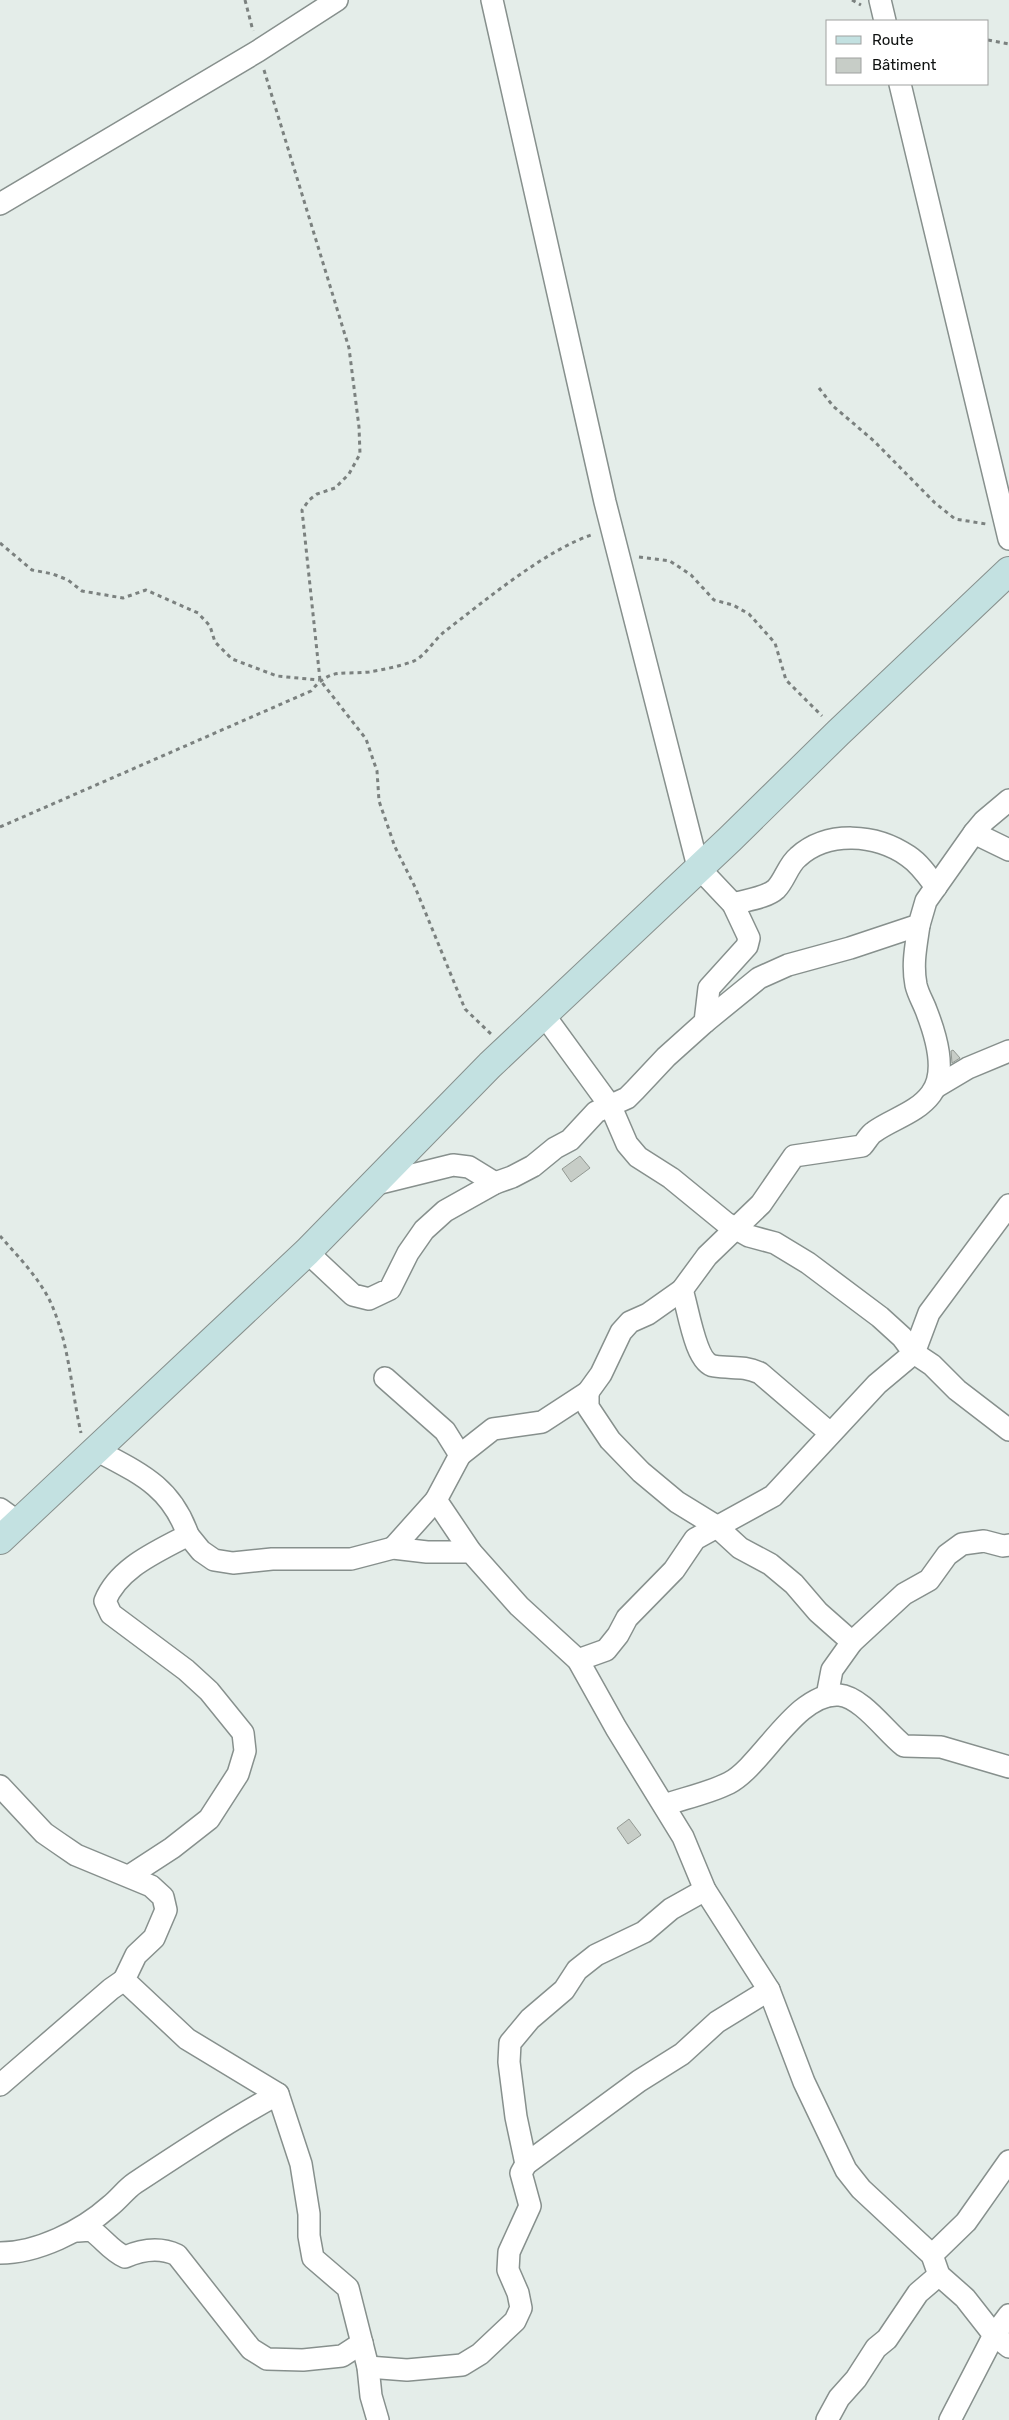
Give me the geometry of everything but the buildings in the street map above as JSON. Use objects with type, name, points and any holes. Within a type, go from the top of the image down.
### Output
[{"type":"main road","points":[[6,1524],[96,1450],[307,1252],[506,1050],[796,776],[838,733],[1009,571]]},
{"type":"street","points":[[0,204],[258,51],[337,0]]},
{"type":"street","points":[[492,0],[614,537],[698,867],[733,904],[749,938],[747,946],[709,988],[704,1022]]},
{"type":"street","points":[[880,0],[885,20]]},
{"type":"street","points":[[900,85],[1008,531]]},
{"type":"street","points":[[392,1548],[436,1500],[460,1455],[493,1429],[542,1422],[588,1392],[601,1374],[620,1332],[630,1322],[648,1314],[682,1290],[707,1256],[761,1204],[794,1156],[862,1146],[872,1132],[914,1109],[931,1096],[936,1087],[940,1072],[937,1044],[926,1010],[916,988],[913,962],[919,925],[926,901],[974,832],[1009,800]]},
{"type":"street","points":[[974,832],[1009,850]]},
{"type":"street","points":[[733,904],[762,896],[775,889],[797,858],[813,846],[836,838],[875,840],[896,849],[924,870],[936,887]]},
{"type":"street","points":[[307,1252],[353,1295],[369,1299],[390,1289],[408,1253],[424,1230],[445,1211],[494,1183],[512,1177],[533,1166],[555,1148],[570,1140],[596,1112],[627,1098],[704,1022],[759,978],[788,965],[850,948],[919,925]]},
{"type":"street","points":[[544,1015],[610,1106],[627,1144],[638,1157],[670,1178],[736,1229],[749,1236],[775,1243],[808,1263],[880,1317],[902,1337],[914,1353],[932,1365],[957,1390],[1009,1430]]},
{"type":"street","points":[[936,1087],[968,1068],[1009,1051]]},
{"type":"street","points":[[370,1186],[453,1165],[469,1167],[494,1183]]},
{"type":"street","points":[[578,1660],[606,1650],[618,1635],[627,1618],[674,1570],[695,1539],[773,1496],[877,1384],[914,1353],[928,1312],[1009,1205]]},
{"type":"street","points":[[682,1290],[695,1341],[707,1363],[714,1366],[747,1367],[760,1373],[830,1433]]},
{"type":"street","points":[[384,1378],[445,1431],[460,1455]]},
{"type":"street","points":[[588,1392],[588,1407],[610,1440],[658,1487],[685,1508],[716,1526],[740,1548],[770,1564],[788,1579],[818,1612],[852,1642]]},
{"type":"street","points":[[96,1450],[133,1471],[166,1494],[180,1514],[188,1535],[201,1551],[214,1560],[233,1563],[272,1559],[351,1559],[392,1548],[427,1552],[472,1552]]},
{"type":"street","points":[[436,1500],[472,1552],[519,1606],[578,1660],[616,1728],[683,1838],[705,1890],[769,1990],[804,2082],[846,2170],[861,2189],[932,2255],[939,2275],[965,2298],[1002,2341]]},
{"type":"street","points":[[128,1876],[172,1848],[209,1819],[238,1774],[245,1751],[243,1733],[209,1691],[186,1670],[112,1614],[105,1601],[111,1585],[141,1561],[188,1535]]},
{"type":"street","points":[[827,1696],[832,1670],[852,1642],[904,1594],[929,1580],[947,1555],[962,1544],[984,1541],[1003,1546],[1009,1545]]},
{"type":"street","points":[[664,1805],[729,1783],[744,1772],[793,1718],[816,1700],[827,1696],[840,1695],[856,1703],[872,1714],[904,1746],[941,1747],[1009,1768]]},
{"type":"street","points":[[0,1786],[44,1833],[76,1855],[151,1886],[163,1897],[166,1910],[154,1938],[136,1955],[124,1980],[111,1989],[0,2085]]},
{"type":"street","points":[[526,2164],[516,2117],[508,2062],[510,2043],[530,2020],[564,1990],[577,1970],[596,1955],[644,1932],[671,1910],[705,1890]]},
{"type":"street","points":[[124,1980],[187,2039],[278,2094],[301,2164],[310,2214],[309,2236],[313,2258],[348,2288],[368,2367],[371,2396],[378,2420]]},
{"type":"street","points":[[368,2367],[407,2370],[462,2365],[480,2354],[515,2320],[521,2308],[518,2294],[508,2270],[509,2252],[530,2206],[521,2173],[526,2164],[639,2081],[682,2054],[717,2022],[769,1990]]},
{"type":"street","points":[[78,2231],[109,2207],[134,2184],[216,2130],[278,2094]]},
{"type":"street","points":[[932,2255],[966,2222],[1009,2161]]},
{"type":"street","points":[[0,2253],[19,2253],[78,2231],[91,2230],[106,2241],[113,2251],[125,2257],[151,2251],[167,2250],[177,2255],[252,2348],[267,2359],[303,2360],[342,2356],[362,2343]]},
{"type":"street","points":[[827,2420],[839,2398],[856,2379],[876,2348],[887,2339],[918,2293],[939,2275]]},
{"type":"street","points":[[950,2420],[1002,2341],[1009,2315]]},
{"type":"path","points":[[245,0],[258,51],[349,348],[359,427],[360,454],[349,474],[335,488],[317,494],[309,500],[302,510],[320,680],[366,739],[377,772],[379,801],[395,847],[415,887],[465,1009],[506,1050]]},
{"type":"path","points":[[989,40],[1009,44]]},
{"type":"path","points":[[819,388],[833,406],[874,441],[920,490],[955,519],[1008,531]]},
{"type":"path","points":[[0,827],[311,691],[320,680],[335,673],[370,672],[415,660],[443,634],[533,566],[579,539],[600,532],[614,537],[626,550],[640,558],[670,561],[691,575],[714,600],[733,604],[749,614],[775,643],[786,680],[838,733]]},
{"type":"path","points":[[0,543],[32,570],[53,574],[68,580],[82,590],[123,598],[146,590],[198,613],[210,626],[215,642],[232,659],[277,676],[320,680]]},
{"type":"path","points":[[0,1236],[34,1276],[48,1298],[58,1323],[80,1432],[96,1450]]}]
